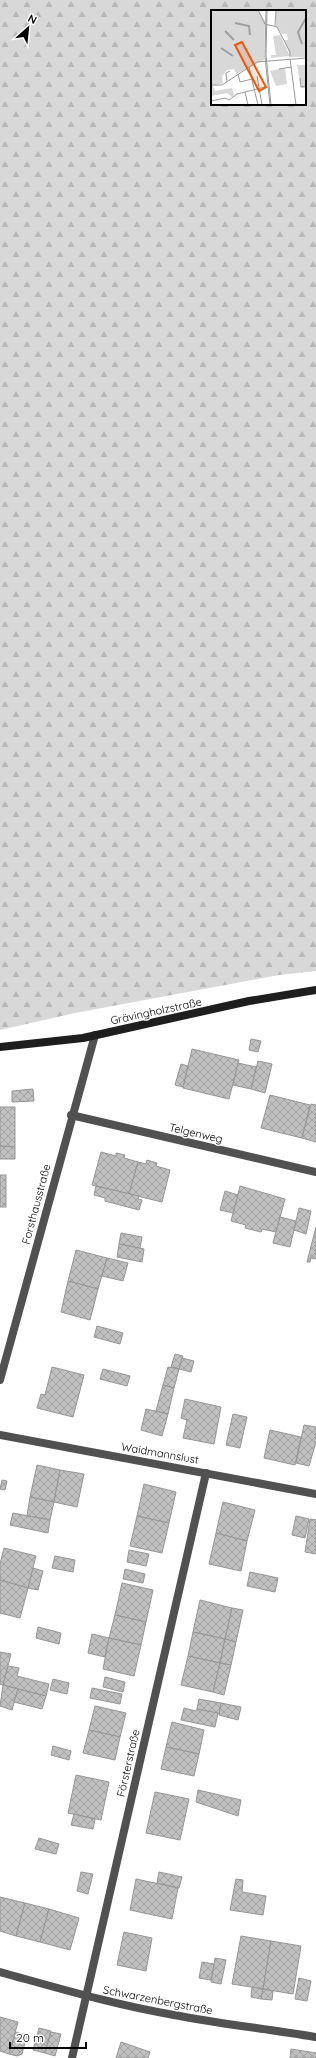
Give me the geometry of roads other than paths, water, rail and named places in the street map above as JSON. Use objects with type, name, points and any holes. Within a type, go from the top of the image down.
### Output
[{"type":"main road","name":"Grävingholzstraße","points":[[0,1047],[94,1035],[249,1001],[316,990]]},
{"type":"street","name":"Forsthausstraße","points":[[0,1380],[94,1035]]},
{"type":"street","name":"Telgenweg","points":[[71,1115],[316,1172]]},
{"type":"street","name":"Waidmannslust","points":[[0,1435],[316,1494]]},
{"type":"street","name":"Försterstraße","points":[[72,2058],[206,1473]]},
{"type":"street","name":"Schwarzenbergstraße","points":[[0,1972],[86,1997],[174,2015],[315,2037]]}]
